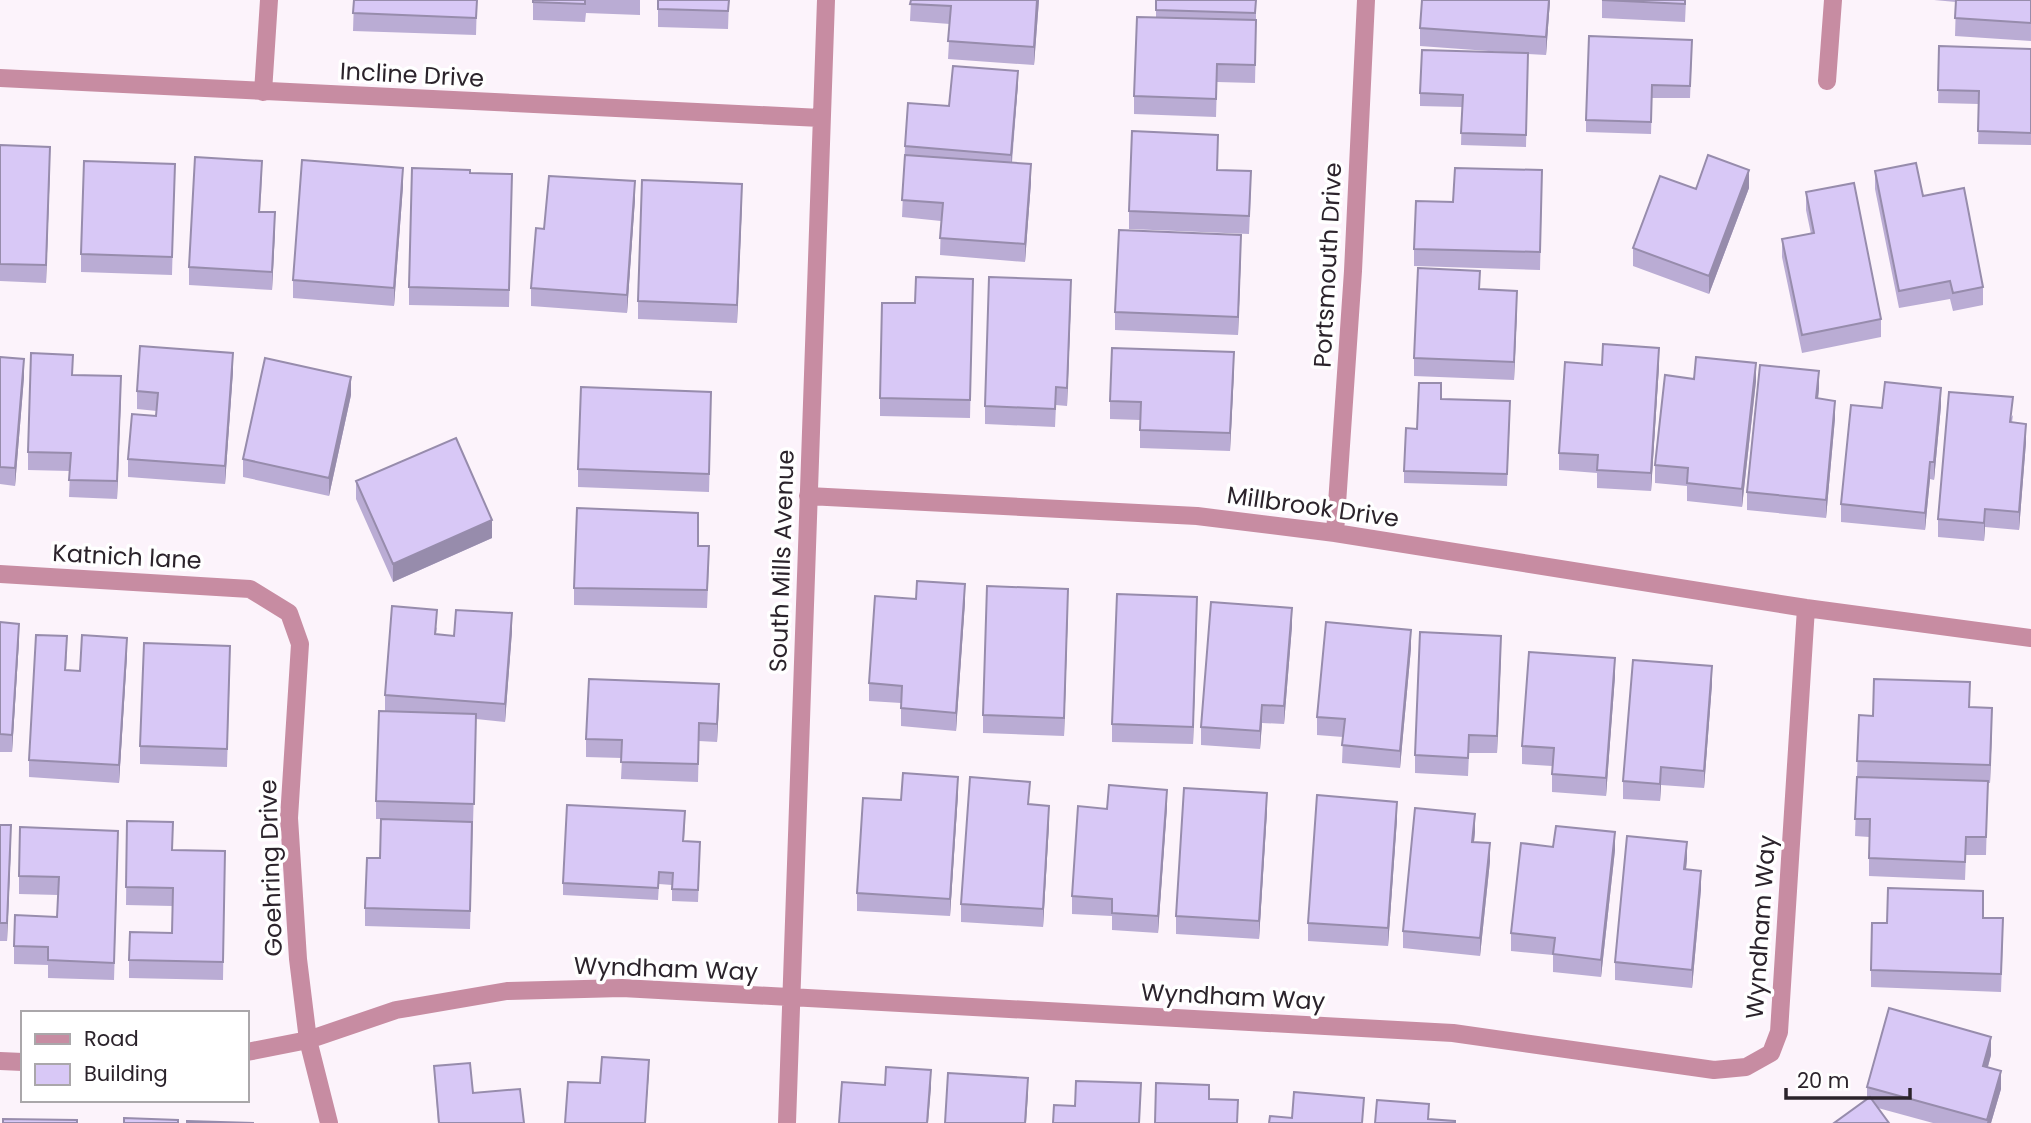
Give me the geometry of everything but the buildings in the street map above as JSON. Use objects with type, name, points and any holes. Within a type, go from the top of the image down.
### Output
[{"type":"street","points":[[263,92],[269,0]]},
{"type":"street","name":"South Mills Avenue","points":[[787,1123],[826,0]]},
{"type":"street","name":"Portsmouth Drive","points":[[1335,533],[1353,271],[1366,0]]},
{"type":"street","points":[[1827,80],[1833,0]]},
{"type":"street","name":"Incline Drive","points":[[0,78],[821,118]]},
{"type":"street","name":"Millbrook Drive","points":[[808,496],[1197,516],[1335,533],[1806,608],[2031,638]]},
{"type":"street","name":"Katnich lane","points":[[0,575],[250,589]]},
{"type":"street","name":"Goehring Drive","points":[[250,589],[289,613],[300,644],[289,818],[298,959],[308,1040],[330,1123]]},
{"type":"street","name":"Wyndham Way","points":[[248,1052],[308,1040],[396,1010],[508,991],[622,988],[1453,1033],[1714,1070],[1746,1067],[1772,1053],[1779,1032],[1806,608]]},
{"type":"street","points":[[0,1061],[21,1062]]}]
